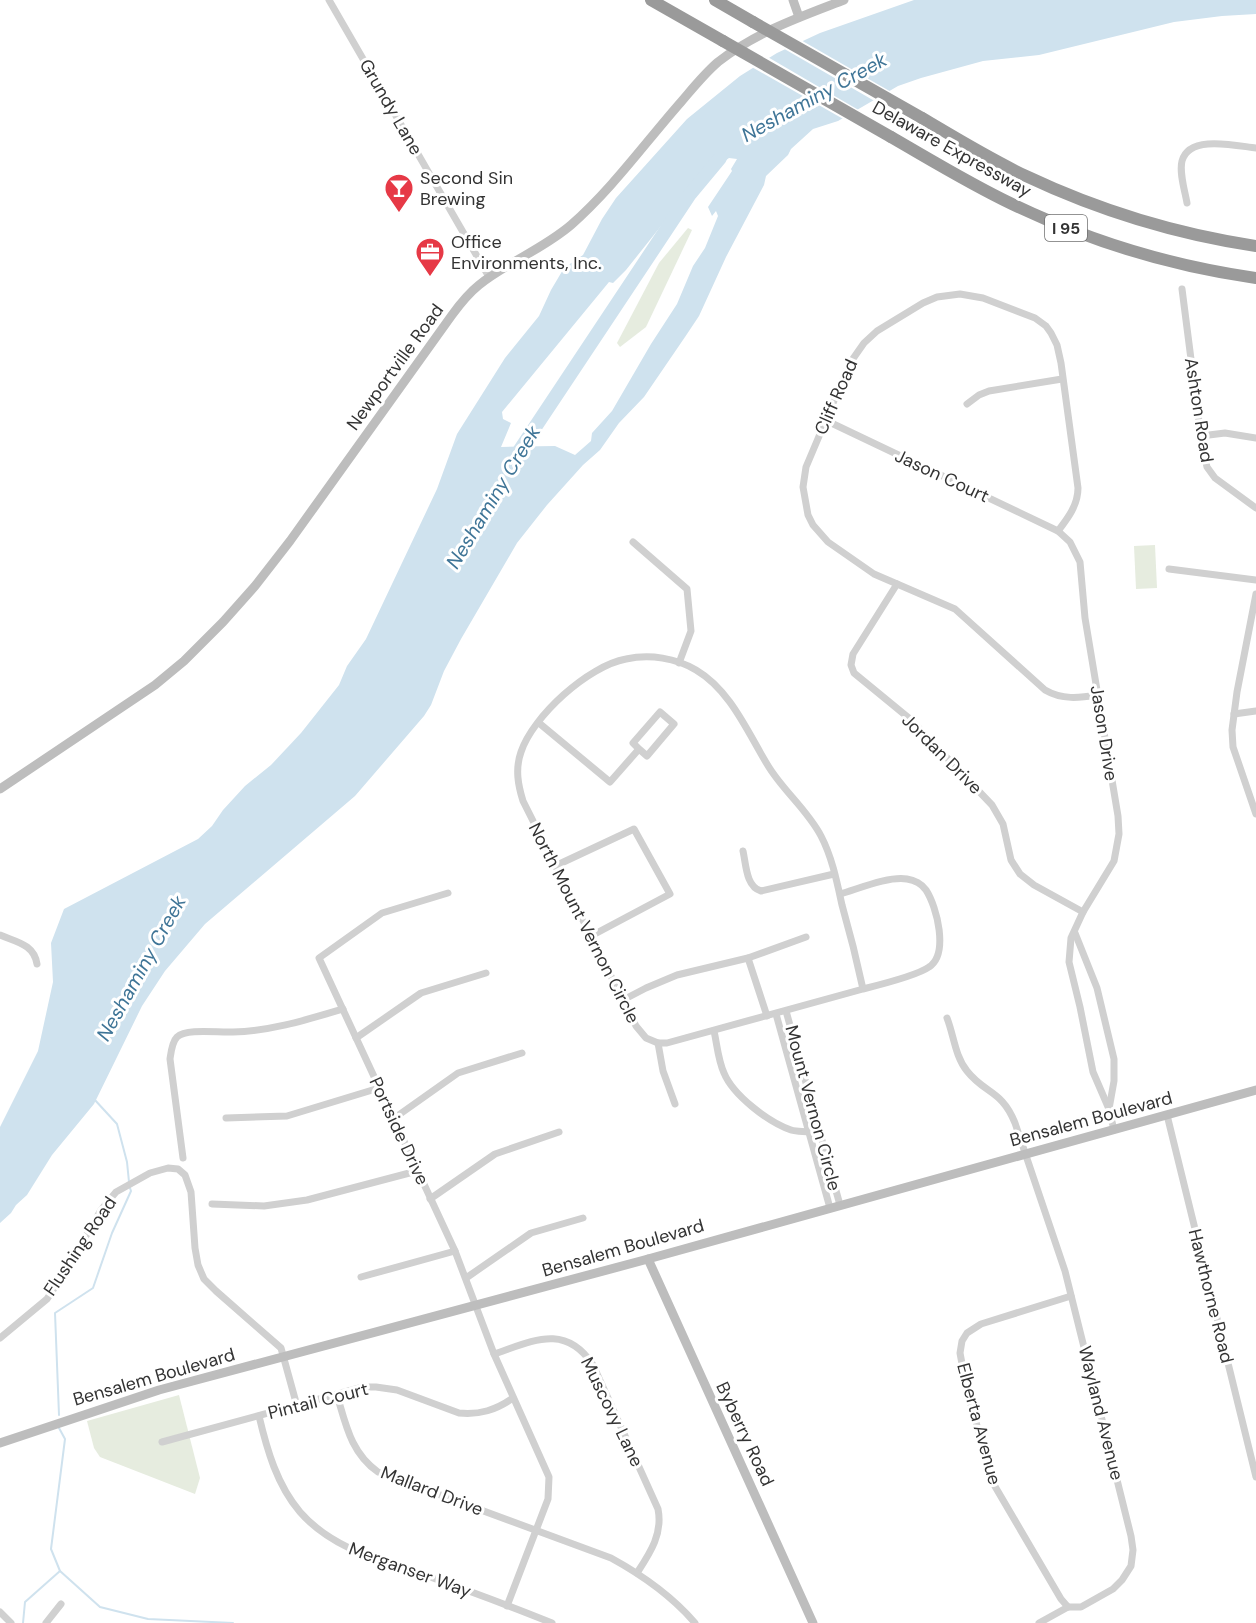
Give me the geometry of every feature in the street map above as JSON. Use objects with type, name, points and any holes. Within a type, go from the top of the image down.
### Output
[{"type":"highway","name":"Delaware Expressway","points":[[651,0],[988,192],[1077,232],[1162,259],[1256,279]]},
{"type":"highway","name":"Delaware Expressway","points":[[715,0],[1025,175],[1088,202],[1170,228],[1256,246]]},
{"type":"main road","points":[[793,0],[799,17]]},
{"type":"main road","name":"Newportville Road","points":[[0,789],[155,685],[184,661],[223,622],[290,541],[462,302],[474,289],[489,277],[555,237],[580,216],[716,64],[753,38],[844,0]]},
{"type":"main road","name":"Bensalem Boulevard","points":[[0,1443],[159,1390],[477,1306],[1256,1090]]},
{"type":"main road","name":"Byberry Road","points":[[648,1259],[813,1623]]},
{"type":"street","name":"Grundy Lane","points":[[329,0],[489,277]]},
{"type":"street","points":[[1187,203],[1182,165],[1188,151],[1209,143],[1256,148]]},
{"type":"street","name":"Ashton Road","points":[[1182,289],[1201,436],[1209,472],[1256,508]]},
{"type":"street","name":"Cliff Road","points":[[1058,531],[1074,507],[1078,494],[1055,339],[1041,322],[983,298],[948,295],[923,303],[869,336],[849,363],[806,467],[803,497],[808,515],[819,534],[874,574],[955,609],[1035,682],[1053,695],[1070,698],[1098,695]]},
{"type":"street","points":[[967,404],[979,394],[989,391],[1062,379]]},
{"type":"street","name":"Jason Court","points":[[825,420],[1058,531]]},
{"type":"street","points":[[1201,436],[1225,433],[1256,438]]},
{"type":"street","name":"Jason Drive","points":[[1058,531],[1070,542],[1080,562],[1085,618],[1118,816],[1119,834],[1114,861],[1083,912],[1070,943],[1070,972],[1080,1007],[1093,1072],[1109,1109],[1114,1130]]},
{"type":"street","points":[[633,542],[684,585],[689,594],[691,631],[679,663]]},
{"type":"street","points":[[1169,569],[1256,580]]},
{"type":"street","name":"Jordan Drive","points":[[897,584],[853,654],[851,665],[854,673],[910,719],[992,805],[1003,824],[1011,860],[1020,874],[1034,885],[1083,912]]},
{"type":"street","points":[[1256,594],[1233,714],[1233,747],[1256,814]]},
{"type":"street","name":"North Mount Vernon Circle","points":[[658,1043],[641,1034],[523,801],[517,778],[524,743],[539,723],[566,693],[583,679],[620,661],[650,657],[679,663],[699,672],[722,691],[772,772],[811,819],[821,837],[840,894],[864,989]]},
{"type":"street","points":[[1233,714],[1256,711]]},
{"type":"street","points":[[660,712],[674,724],[647,756],[639,749],[633,743],[660,712]]},
{"type":"street","points":[[539,723],[610,782],[639,749]]},
{"type":"street","points":[[555,866],[634,829],[670,894],[591,936]]},
{"type":"street","points":[[743,851],[751,884],[756,890],[761,891],[834,874]]},
{"type":"street","points":[[675,1104],[663,1071],[658,1043],[678,1041],[864,989],[929,968],[936,960],[941,949],[939,932],[926,891],[920,884],[913,880],[896,879],[840,894]]},
{"type":"street","name":"Portside Drive","points":[[448,893],[382,913],[319,958],[455,1251],[477,1306]]},
{"type":"street","name":"Jason Drive","points":[[1075,933],[1097,988],[1114,1059],[1114,1081],[1109,1109]]},
{"type":"street","points":[[0,935],[29,947],[35,954],[37,964]]},
{"type":"street","points":[[623,1000],[677,975],[748,958],[806,938]]},
{"type":"street","points":[[748,958],[767,1016]]},
{"type":"street","points":[[356,1038],[421,993],[486,973]]},
{"type":"street","points":[[183,1158],[170,1059],[172,1046],[177,1037],[187,1032],[270,1029],[343,1009]]},
{"type":"street","name":"Mount Vernon Circle","points":[[786,1011],[840,1205]]},
{"type":"street","name":"Mount Vernon Circle","points":[[776,1014],[830,1208]]},
{"type":"street","name":"Wayland Avenue","points":[[947,1018],[961,1062],[972,1077],[1006,1103],[1015,1123],[1071,1296],[1133,1550],[1131,1566],[1127,1574],[1113,1589],[1081,1607],[1068,1606],[1039,1623]]},
{"type":"street","points":[[714,1031],[723,1071],[730,1084],[752,1106],[777,1122],[792,1130],[810,1132]]},
{"type":"street","points":[[393,1119],[458,1073],[522,1053]]},
{"type":"street","points":[[226,1118],[287,1116],[379,1088]]},
{"type":"street","name":"Hawthorne Road","points":[[1167,1115],[1256,1477]]},
{"type":"street","points":[[430,1199],[495,1154],[559,1132]]},
{"type":"street","name":"Flushing Road","points":[[0,1338],[46,1299],[101,1210],[116,1192],[135,1180],[168,1168],[178,1170],[185,1175],[191,1192],[198,1265],[204,1279],[281,1348],[297,1406]]},
{"type":"street","points":[[212,1204],[264,1206],[307,1200],[417,1171]]},
{"type":"street","points":[[466,1278],[531,1233],[583,1218]]},
{"type":"street","points":[[361,1277],[455,1251]]},
{"type":"street","name":"Elberta Avenue","points":[[1068,1606],[1060,1599],[993,1483],[967,1390],[960,1353],[962,1341],[967,1333],[981,1324],[1071,1296]]},
{"type":"street","points":[[477,1306],[494,1354],[549,1477],[548,1499],[507,1606]]},
{"type":"street","name":"Muscovy Lane","points":[[494,1354],[537,1339],[553,1338],[576,1346],[588,1358],[658,1509],[660,1525],[657,1537],[637,1573]]},
{"type":"street","name":"Pintail Court","points":[[259,1416],[363,1387],[389,1388],[459,1413],[469,1414],[488,1412],[513,1398]]},
{"type":"street","name":"Mallard Drive","points":[[337,1395],[353,1445],[378,1472],[594,1550],[637,1573],[671,1599],[696,1623]]},
{"type":"street","points":[[162,1442],[259,1416]]},
{"type":"street","name":"Merganser Way","points":[[259,1416],[272,1463],[281,1483],[299,1510],[318,1529],[356,1551],[435,1578],[552,1623]]},
{"type":"street","points":[[46,1623],[61,1604]]},
{"type":"street","points":[[0,1612],[11,1623]]},
{"type":"shaded area","points":[[688,228],[692,230],[646,327],[620,347],[617,343],[659,263]]},
{"type":"shaded area","points":[[1155,545],[1157,588],[1136,589],[1134,546]]},
{"type":"shaded area","points":[[179,1395],[200,1478],[195,1494],[100,1457],[94,1448],[87,1421]]},
{"type":"water","points":[[914,0],[1256,0],[1256,14],[1174,22],[1039,55],[983,61],[921,78],[898,86],[838,121],[813,129],[791,149],[788,155],[766,176],[764,185],[726,257],[699,316],[644,397],[619,423],[600,450],[583,465],[547,505],[517,543],[461,639],[424,716],[355,796],[205,924],[165,971],[142,1006],[94,1104],[52,1155],[27,1195],[0,1223],[0,1127],[38,1051],[53,982],[51,943],[64,909],[198,839],[212,826],[245,786],[271,765],[301,733],[339,685],[347,666],[366,639],[437,489],[457,434],[505,358],[539,316],[564,268],[583,255],[616,198],[687,119],[740,76],[777,53],[820,33]],"holes":[[[729,158],[737,159],[732,171],[708,207],[712,216],[716,211],[718,216],[677,304],[612,411],[592,433],[591,441],[575,455],[555,446],[501,447],[511,423],[503,419],[502,412],[609,282],[613,283],[626,270],[697,181]]]},
{"type":"pier","points":[[799,39],[893,93],[878,103],[781,47]]},
{"type":"pier","points":[[766,56],[862,112],[845,120],[750,66]]},
{"type":"waterway","name":"Neshaminy Creek","points":[[512,462],[690,194],[720,158]]},
{"type":"waterway","points":[[94,1099],[117,1124],[127,1162],[129,1182]]},
{"type":"waterway","points":[[59,1415],[55,1313],[93,1288],[112,1233],[131,1191],[130,1188]]},
{"type":"waterway","points":[[59,1428],[65,1439],[51,1549],[60,1571],[100,1607],[148,1619],[233,1623]]},
{"type":"waterway","points":[[23,1623],[25,1602],[60,1571]]},
{"type":"place","name":"Second Sin Brewing","points":[[399,214]]},
{"type":"place","name":"Office Environments, Inc.","points":[[430,278]]}]
